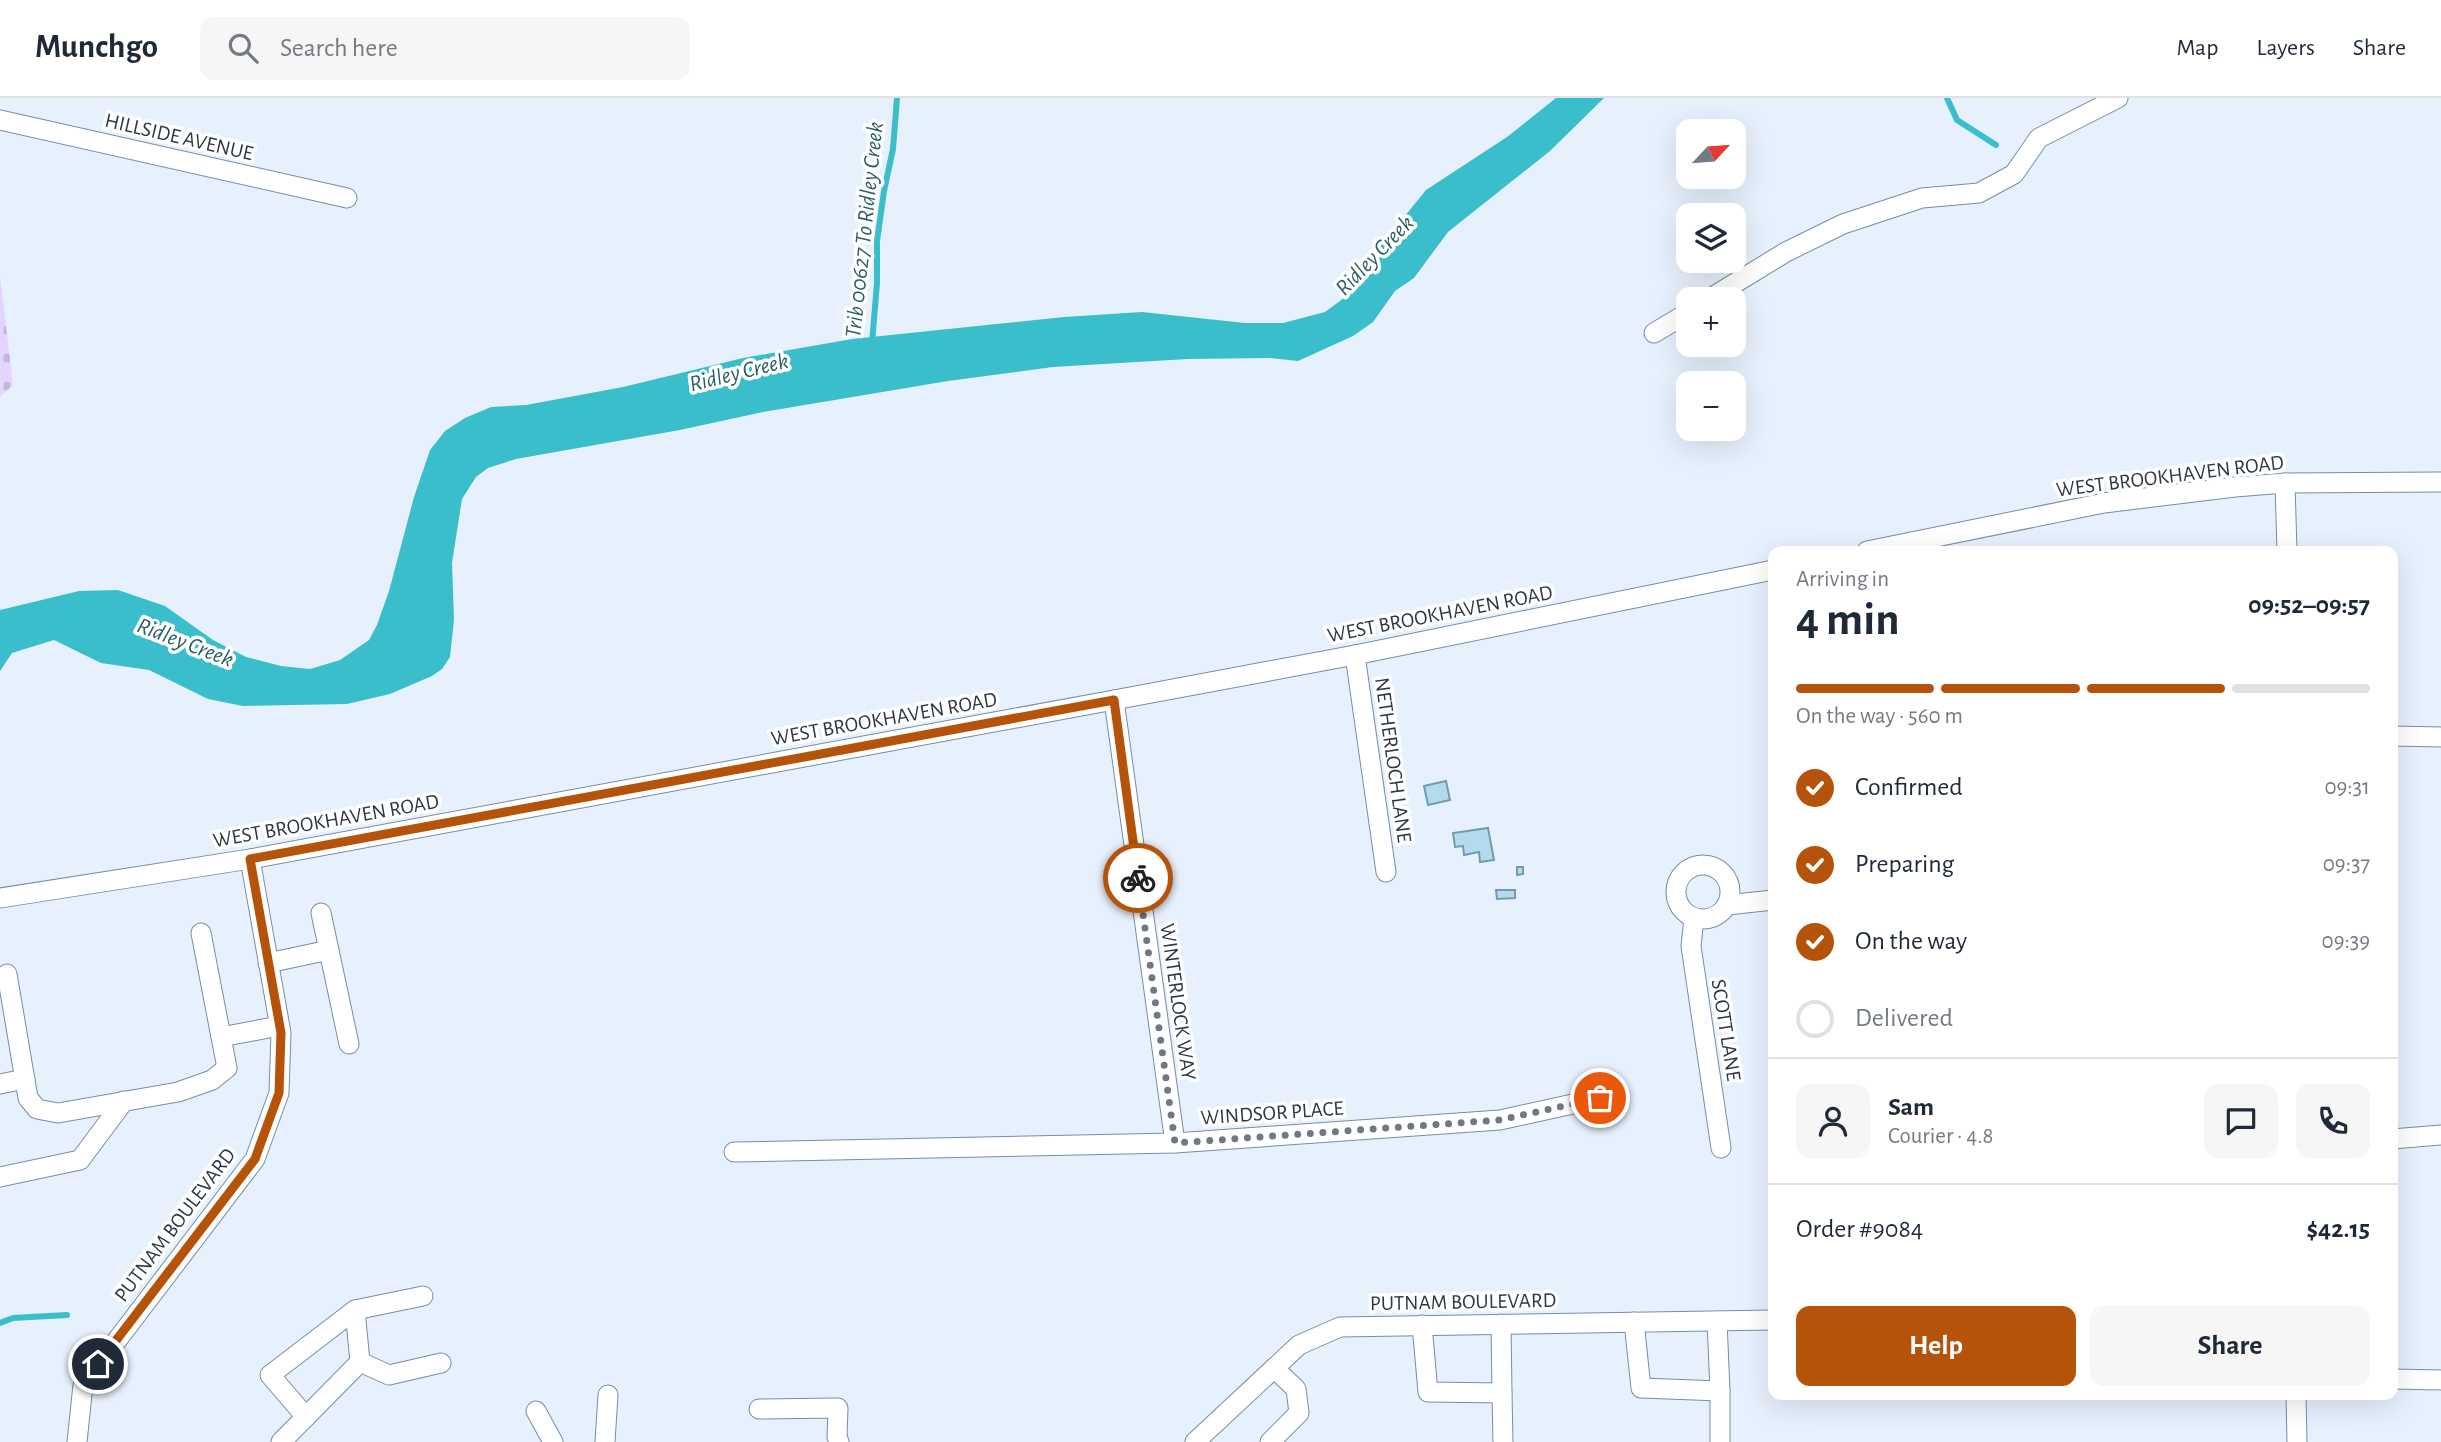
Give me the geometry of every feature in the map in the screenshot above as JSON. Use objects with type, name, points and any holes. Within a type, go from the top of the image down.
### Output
[{"type":"street","points":[[1729,287],[1786,252],[1843,224],[1922,198],[1979,194],[2014,174],[2039,138],[2118,98]]},
{"type":"street","name":"HILLSIDE AVENUE","points":[[0,120],[347,198]]},
{"type":"street","points":[[1654,333],[1676,320]]},
{"type":"street","name":"WEST BROOKHAVEN ROAD","points":[[1892,546],[2104,503],[2235,487],[2441,482]]},
{"type":"street","points":[[2285,484],[2287,546]]},
{"type":"street","name":"WEST BROOKHAVEN ROAD","points":[[0,898],[250,859],[1114,700],[1355,655],[1768,571]]},
{"type":"street","name":"NETHERLOCH LANE","points":[[1355,655],[1386,872]]},
{"type":"street","name":"WINTERLOCK WAY","points":[[1114,700],[1175,1143]]},
{"type":"street","points":[[2398,736],[2441,737]]},
{"type":"street","name":"PUTNAM BOULEVARD","points":[[77,1442],[83,1385],[255,1159],[279,1093],[279,1026],[250,859]]},
{"type":"street","points":[[1710,866],[1719,870],[1730,886],[1727,905],[1722,913],[1713,918],[1694,918],[1683,910],[1678,902],[1676,893],[1680,878],[1694,867],[1710,866]]},
{"type":"street","points":[[1727,905],[1768,901]]},
{"type":"street","points":[[321,913],[349,1044]]},
{"type":"street","name":"SCOTT LANE","points":[[1694,918],[1691,946],[1721,1148]]},
{"type":"street","points":[[6,974],[28,1098],[37,1109],[58,1113],[178,1092],[212,1080],[227,1068],[201,933]]},
{"type":"street","points":[[268,963],[329,950]]},
{"type":"street","points":[[221,1037],[279,1026]]},
{"type":"street","points":[[0,1084],[25,1079]]},
{"type":"street","name":"WINDSOR PLACE","points":[[734,1152],[1175,1143],[1500,1120],[1600,1098]]},
{"type":"street","points":[[0,1177],[80,1160],[124,1101]]},
{"type":"street","points":[[2398,1139],[2441,1135]]},
{"type":"street","points":[[306,1418],[270,1375],[355,1310],[424,1296]]},
{"type":"street","points":[[281,1442],[360,1362],[355,1310]]},
{"type":"street","name":"PUTNAM BOULEVARD","points":[[1195,1442],[1299,1345],[1340,1327],[1768,1320]]},
{"type":"street","points":[[1717,1321],[1720,1442]]},
{"type":"street","points":[[1634,1322],[1641,1388],[1720,1391]]},
{"type":"street","points":[[1501,1324],[1503,1442]]},
{"type":"street","points":[[1422,1325],[1428,1392],[1502,1393]]},
{"type":"street","points":[[360,1362],[389,1375],[441,1363]]},
{"type":"street","points":[[1270,1442],[1299,1413],[1296,1389],[1274,1368]]},
{"type":"street","points":[[2398,1380],[2441,1380]]},
{"type":"street","points":[[605,1442],[608,1395]]},
{"type":"street","points":[[2296,1400],[2298,1442]]},
{"type":"street","points":[[759,1409],[838,1408],[839,1442]]},
{"type":"street","points":[[536,1411],[553,1442]]},
{"type":"green space","points":[[0,276],[13,385],[0,397]]},
{"type":"water","name":"Ridley Creek","points":[[1556,98],[1604,98],[1550,151],[1448,232],[1414,278],[1395,291],[1373,322],[1353,336],[1298,361],[1270,358],[1188,359],[1053,367],[948,381],[763,412],[680,430],[516,459],[488,468],[476,477],[462,499],[452,563],[454,620],[450,657],[442,669],[432,676],[390,694],[347,704],[243,706],[208,699],[149,670],[101,663],[54,640],[12,653],[0,671],[0,610],[79,591],[118,590],[165,606],[213,640],[246,657],[281,666],[310,669],[340,660],[369,640],[377,625],[430,450],[445,431],[465,418],[491,407],[526,405],[623,387],[743,358],[852,339],[1064,317],[1142,312],[1245,323],[1283,323],[1325,312],[1352,292],[1378,249],[1426,190],[1507,137]]},
{"type":"building","points":[[1446,781],[1450,800],[1428,805],[1424,786]]},
{"type":"building","points":[[1488,828],[1494,860],[1480,862],[1479,852],[1464,855],[1463,846],[1455,847],[1453,833]]},
{"type":"building","points":[[1517,867],[1523,867],[1523,874],[1517,875]]},
{"type":"building","points":[[1496,890],[1515,890],[1515,898],[1497,899]]},
{"type":"waterway","name":"Trib 00627 To Ridley Creek","points":[[872,343],[877,241],[893,149],[897,98]]},
{"type":"waterway","points":[[1947,98],[1957,120],[1996,145]]},
{"type":"waterway","points":[[0,1323],[13,1318],[67,1315]]},
{"type":"way so far","points":[[1138,878],[1175,1143],[1500,1120],[1600,1098]]},
{"type":"route","points":[[98,1364],[255,1159],[279,1093],[281,1033],[250,859],[1114,700],[1138,878]]}]
